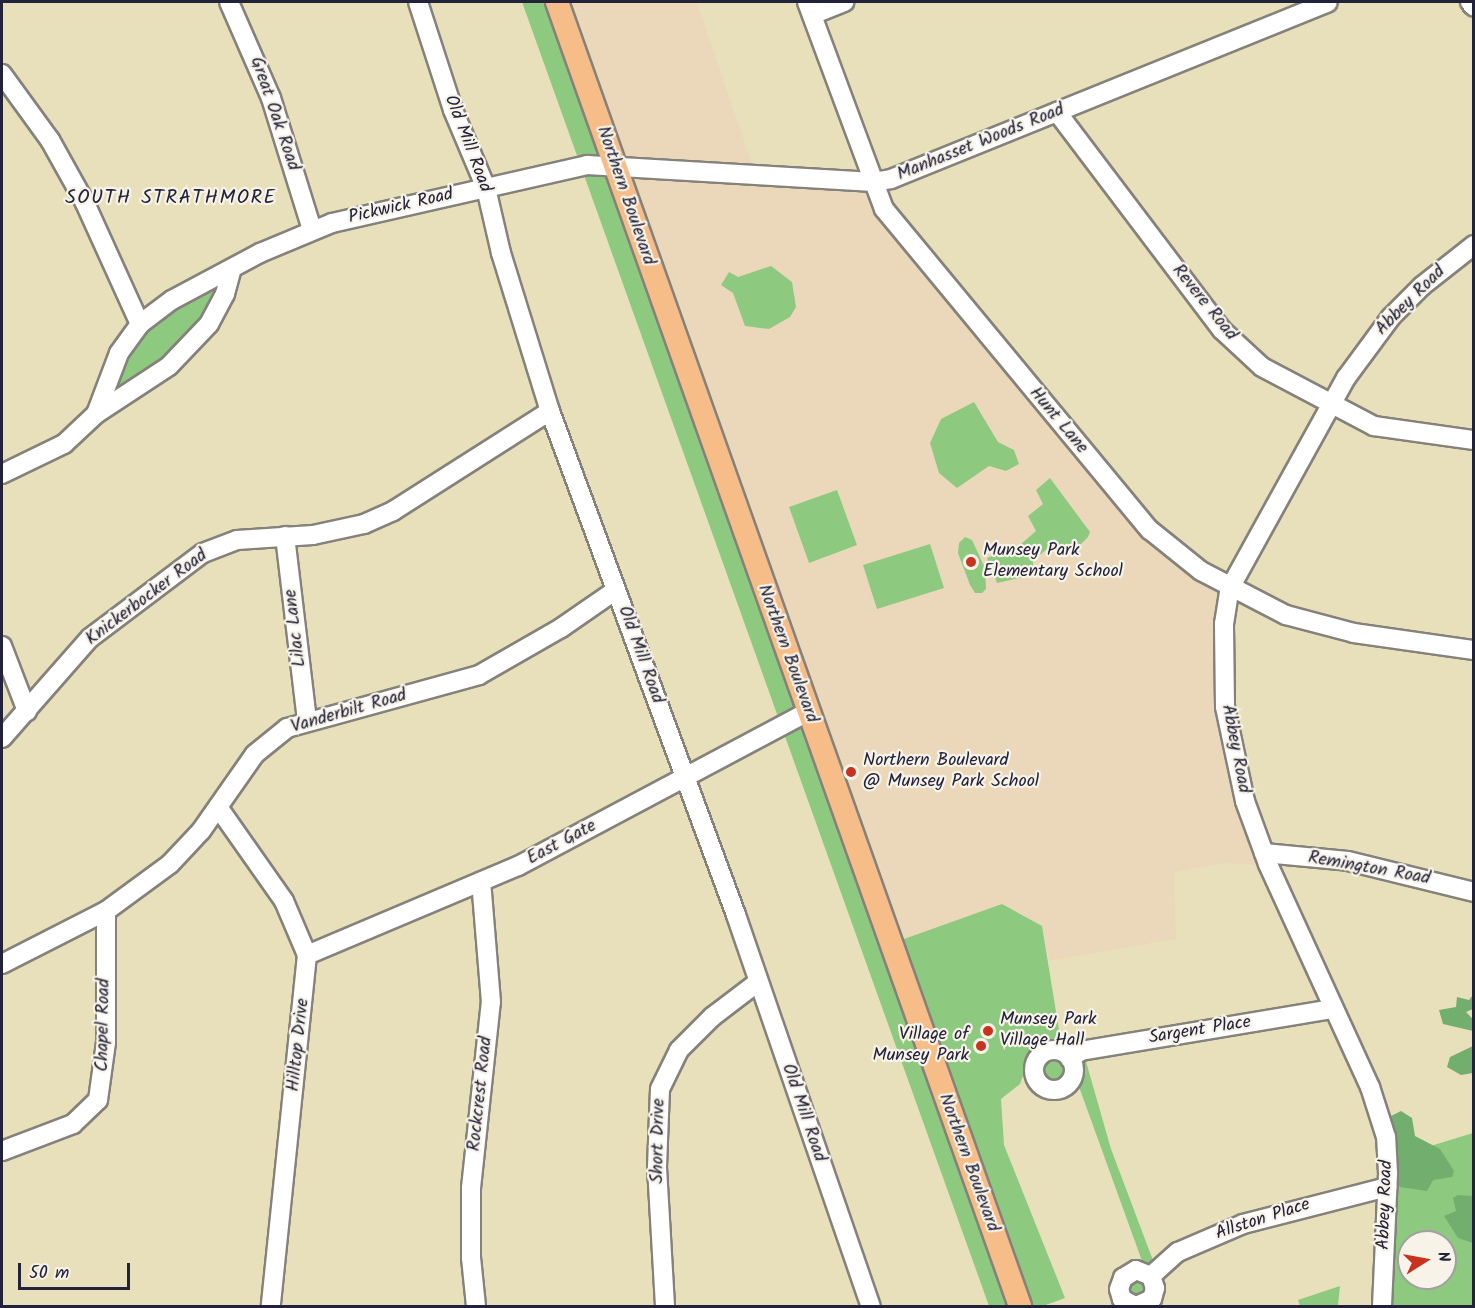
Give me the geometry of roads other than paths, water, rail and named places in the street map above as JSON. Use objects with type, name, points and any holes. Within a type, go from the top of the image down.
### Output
[{"type":"main road","name":"Northern Boulevard","points":[[557,2],[1020,1306]]},
{"type":"street","name":"Great Oak Road","points":[[229,2],[271,98],[312,230]]},
{"type":"street","name":"Old Mill Road","points":[[418,2],[453,110],[486,188],[501,253],[550,411],[759,981],[871,1306]]},
{"type":"street","points":[[809,8],[844,2]]},
{"type":"street","name":"Manhasset Woods Road","points":[[615,168],[873,182],[902,176],[1328,2]]},
{"type":"street","points":[[1470,2],[1473,7]]},
{"type":"street","name":"Hunt Lane","points":[[809,8],[887,214],[1134,513],[1176,553],[1230,588],[1266,607],[1326,627],[1473,650]]},
{"type":"street","points":[[2,74],[50,140],[85,203],[140,324]]},
{"type":"street","name":"Revere Road","points":[[1057,112],[1222,330],[1262,367],[1330,406],[1374,426],[1401,433],[1473,440]]},
{"type":"street","name":"Pickwick Road","points":[[96,414],[118,353],[140,324],[172,300],[231,271],[260,253],[312,230],[366,214],[587,165],[615,168]]},
{"type":"street","name":"Abbey Road","points":[[1382,1306],[1388,1150],[1378,1110],[1264,853],[1237,770],[1225,707],[1223,640],[1230,588],[1330,406],[1391,317],[1422,286],[1473,245]]},
{"type":"street","name":"Pickwick Road","points":[[2,474],[64,444],[96,414],[169,366],[209,324],[225,294],[231,271]]},
{"type":"street","name":"Knickerbocker Road","points":[[2,738],[90,639],[203,553],[237,540],[335,531],[393,511],[550,411]]},
{"type":"street","name":"Lilac Lane","points":[[285,536],[308,720]]},
{"type":"street","name":"Vanderbilt Road","points":[[2,964],[106,910],[170,864],[218,807],[255,754],[287,728],[308,720],[479,675],[561,628],[616,590]]},
{"type":"street","points":[[2,646],[27,711]]},
{"type":"street","name":"East Gate","points":[[307,955],[518,866],[808,712]]},
{"type":"street","name":"Hilltop Drive","points":[[218,807],[284,902],[307,955],[271,1306]]},
{"type":"street","name":"Remington Road","points":[[1264,853],[1348,861],[1473,892]]},
{"type":"street","name":"Rockcrest Road","points":[[476,1306],[471,1258],[471,1188],[491,1002],[481,881]]},
{"type":"street","name":"Chapel Road","points":[[2,1151],[73,1124],[98,1100],[106,1042],[106,910]]},
{"type":"street","name":"Short Drive","points":[[665,1306],[657,1167],[660,1089],[679,1050],[712,1017],[759,981]]},
{"type":"street","name":"Sargent Place","points":[[1070,1059],[1081,1051],[1332,1009]]},
{"type":"street","name":"Allston Place","points":[[1150,1276],[1178,1252],[1243,1224],[1387,1188]]},
{"type":"street","points":[[1136,1270],[1150,1276],[1154,1294],[1147,1304],[1136,1306],[1120,1294],[1122,1278],[1136,1270]]},
{"type":"place","name":"Munsey Park Elementary School","points":[[971,562]]},
{"type":"place","name":"Northern Boulevard @ Munsey Park School","points":[[851,772]]},
{"type":"place","name":"Munsey Park Village Hall","points":[[988,1031]]},
{"type":"place","name":"Village of Munsey Park","points":[[981,1046]]},
{"type":"district","name":"SOUTH STRATHMORE","points":[[171,198]]}]
